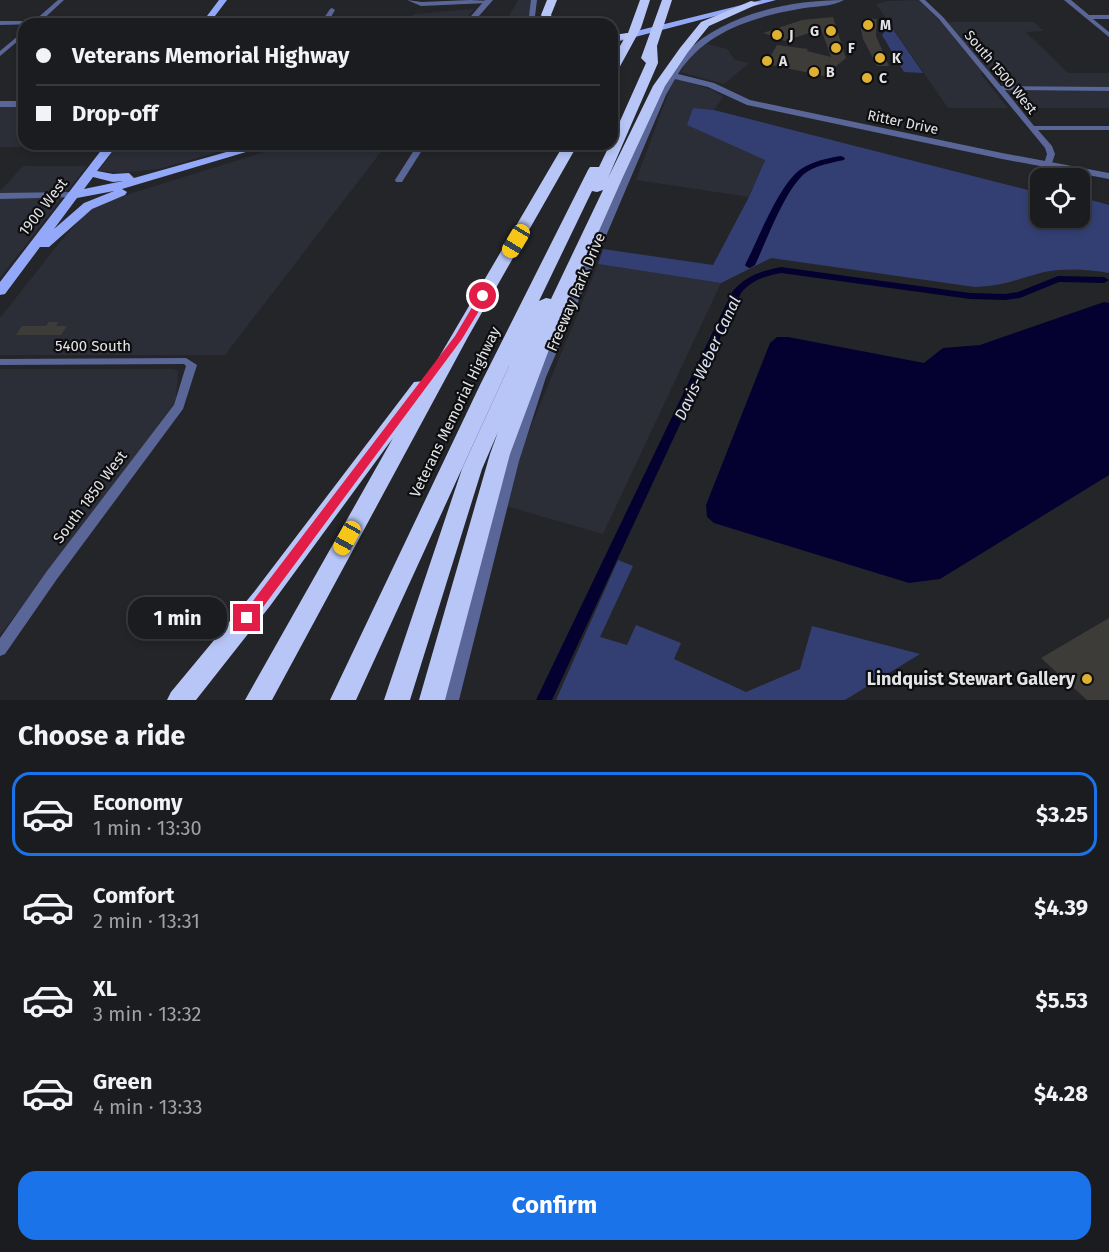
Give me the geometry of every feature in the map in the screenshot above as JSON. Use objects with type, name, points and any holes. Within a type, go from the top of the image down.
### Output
[{"type":"highway","points":[[548,18],[546,15],[552,0]]},
{"type":"highway","points":[[636,28],[638,0]]},
{"type":"highway","points":[[618,60],[636,28],[645,0]]},
{"type":"highway","points":[[618,120],[652,48],[667,0]]},
{"type":"highway","points":[[432,700],[500,454],[554,312],[659,86],[692,27],[756,3]]},
{"type":"highway","points":[[618,38],[625,36]]},
{"type":"highway","points":[[618,142],[652,63],[652,48]]},
{"type":"highway","name":"Veterans Memorial Highway","points":[[258,700],[459,337],[568,150]]},
{"type":"highway","name":"Veterans Memorial Highway","points":[[343,700],[489,385],[604,150]]},
{"type":"highway","points":[[397,700],[472,469],[615,150]]},
{"type":"highway","points":[[180,700],[262,599],[459,337]]},
{"type":"main road","points":[[209,18],[223,0]]},
{"type":"main road","points":[[625,36],[692,27],[756,3],[772,0]]},
{"type":"main road","name":"1900 West","points":[[0,291],[107,150]]},
{"type":"main road","points":[[73,195],[114,188],[246,150]]},
{"type":"main road","points":[[90,173],[113,178],[178,170]]},
{"type":"main road","points":[[20,265],[88,206],[178,173],[178,170]]},
{"type":"main road","points":[[73,195],[92,196],[133,188]]},
{"type":"street","points":[[41,18],[61,0]]},
{"type":"street","points":[[411,0],[421,4],[488,1]]},
{"type":"street","points":[[532,18],[534,0]]},
{"type":"street","name":"Freeway Park Drive","points":[[449,700],[511,461],[539,377],[653,115],[673,76],[688,55],[705,39],[725,28],[787,9],[840,0]]},
{"type":"street","name":"South 1500 West","points":[[922,0],[941,18],[1049,148],[1051,154],[1048,164]]},
{"type":"street","points":[[1067,0],[1109,35]]},
{"type":"street","points":[[473,18],[488,1]]},
{"type":"street","points":[[327,18],[332,10]]},
{"type":"street","points":[[1088,17],[1109,17]]},
{"type":"street","points":[[0,23],[18,23]]},
{"type":"street","points":[[1,52],[18,38]]},
{"type":"street","name":"Ritter Drive","points":[[673,76],[696,80],[747,102],[1109,176]]},
{"type":"street","points":[[999,88],[1109,89]]},
{"type":"street","points":[[0,104],[18,104]]},
{"type":"street","points":[[1032,128],[1109,128]]},
{"type":"street","points":[[399,180],[418,150]]},
{"type":"street","points":[[0,196],[73,195]]},
{"type":"street","name":"5400 South","points":[[0,362],[186,361]]},
{"type":"street","name":"South 1850 West","points":[[0,650],[59,566],[179,406],[192,365],[186,361]]},
{"type":"shaded area","points":[[518,0],[534,0],[532,18],[508,18]]},
{"type":"shaded area","points":[[919,0],[941,22],[1034,22],[1043,31],[1026,32],[1068,73],[1109,73],[1109,108],[1021,108],[993,73],[980,73],[1008,108],[948,108],[876,4],[888,1]]},
{"type":"shaded area","points":[[474,9],[467,18],[409,18],[415,14]]},
{"type":"shaded area","points":[[890,25],[923,73],[904,72],[882,35]]},
{"type":"shaded area","points":[[707,44],[727,49],[735,60],[749,63],[724,84],[681,72],[689,56]]},
{"type":"shaded area","points":[[674,78],[713,90],[723,97],[714,110],[693,108],[687,125],[765,159],[749,197],[636,180]]},
{"type":"shaded area","points":[[0,107],[18,107],[18,147],[0,147]]},
{"type":"shaded area","points":[[693,108],[714,110],[1030,190],[1030,228],[1090,228],[1090,200],[1109,205],[1109,273],[1076,270],[1052,271],[1002,284],[975,287],[771,258],[721,283],[598,264],[603,249],[713,265],[749,197],[765,160],[687,125]]},
{"type":"shaded area","points":[[114,150],[224,150],[159,169],[119,173],[98,171]]},
{"type":"shaded area","points":[[271,150],[382,150],[225,355],[0,355],[0,318],[90,208]]},
{"type":"shaded area","points":[[23,166],[87,166],[0,278],[0,191]]},
{"type":"shaded area","points":[[598,264],[721,283],[603,534],[499,504]]},
{"type":"shaded area","points":[[1104,302],[1109,303],[1109,475],[940,579],[909,583],[714,523],[707,517],[706,505],[770,343],[777,337],[788,337],[924,363],[943,348],[980,345]]},
{"type":"shaded area","points":[[0,369],[172,369],[178,371],[176,399],[171,413],[0,635]]},
{"type":"shaded area","points":[[618,560],[633,566],[600,637],[627,645],[636,625],[681,643],[674,659],[746,692],[800,669],[812,626],[920,654],[845,700],[556,700]]},
{"type":"building","points":[[833,17],[846,58],[824,76],[766,64],[777,45],[808,49],[807,51],[831,57],[821,29],[785,41],[763,33],[802,20]]},
{"type":"building","points":[[865,18],[877,19],[876,36],[889,66],[877,66],[863,39],[861,30]]},
{"type":"building","points":[[49,322],[58,322],[56,326],[67,326],[61,335],[16,335],[22,326],[46,326]]},
{"type":"building","name":"Lindquist Stewart Gallery","points":[[1109,618],[1109,700],[1087,700],[1041,658]]},
{"type":"waterway","points":[[750,265],[781,201],[796,179],[810,167],[841,158]]},
{"type":"waterway","name":"Davis-Weber Canal","points":[[544,700],[737,292],[751,279],[781,270],[970,296],[1005,297],[1020,295],[1058,279],[1104,280]]},
{"type":"place","name":"M","points":[[868,25]]},
{"type":"place","name":"G","points":[[831,31]]},
{"type":"place","name":"J","points":[[777,35]]},
{"type":"place","name":"F","points":[[836,48]]},
{"type":"place","name":"K","points":[[880,58]]},
{"type":"place","name":"A","points":[[767,61]]},
{"type":"place","name":"B","points":[[814,72]]},
{"type":"place","name":"C","points":[[867,78]]},
{"type":"place","name":"Lindquist Stewart Gallery","points":[[1087,679]]},
{"type":"route","points":[[247,618],[459,337],[483,296]]}]
